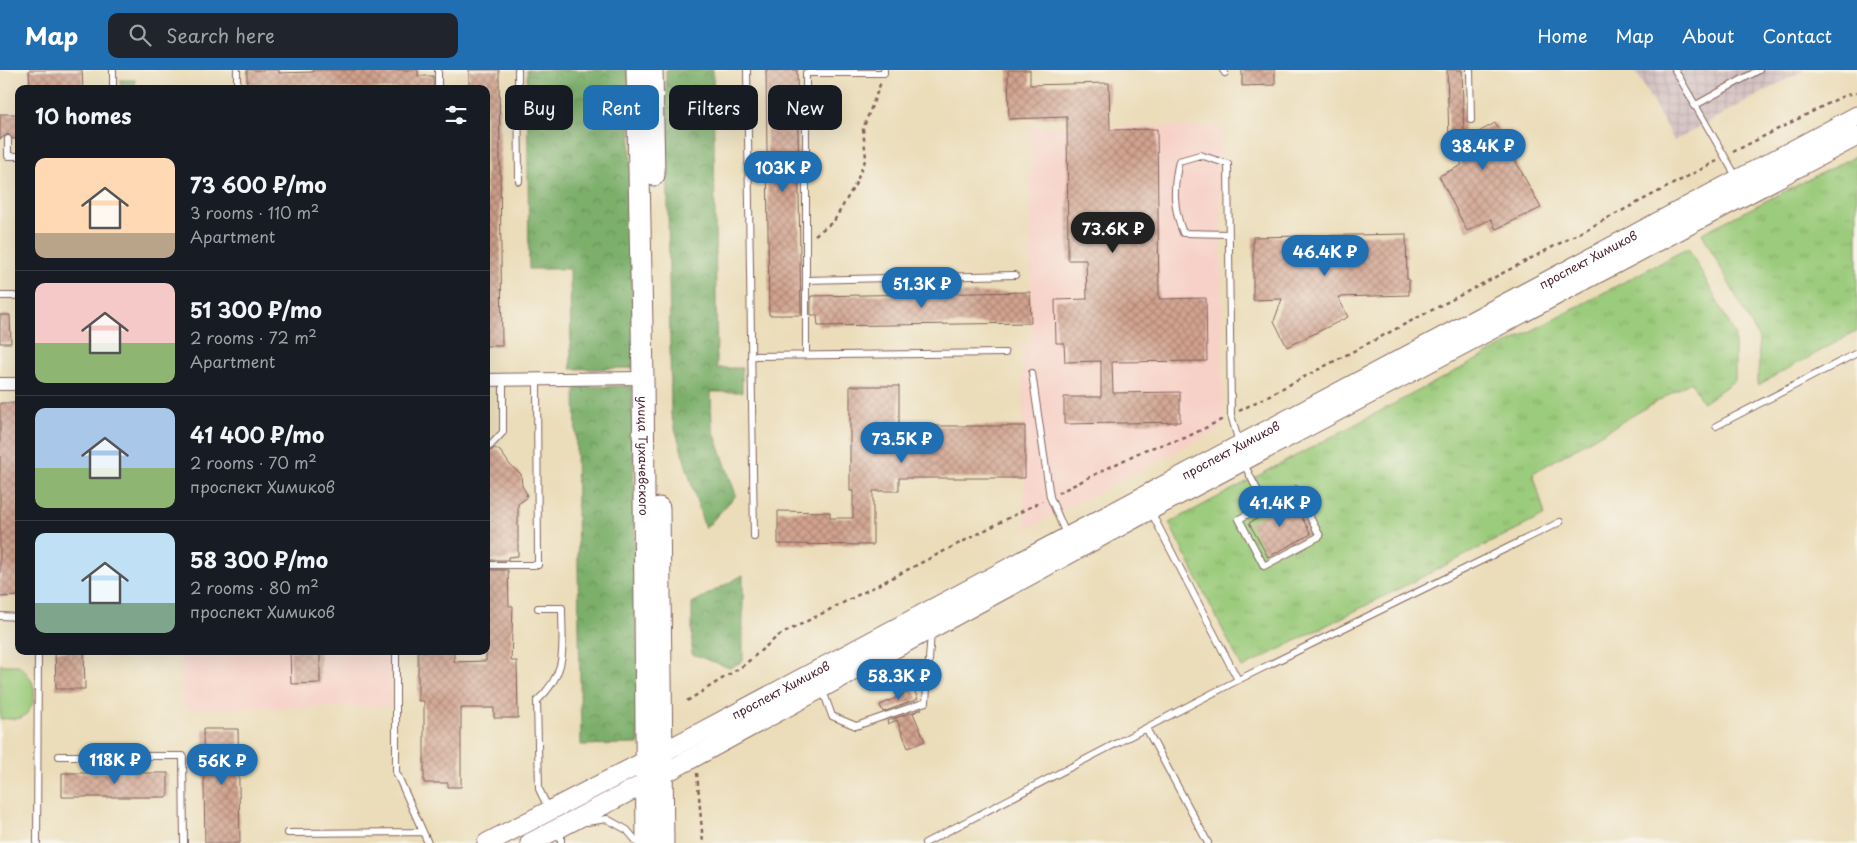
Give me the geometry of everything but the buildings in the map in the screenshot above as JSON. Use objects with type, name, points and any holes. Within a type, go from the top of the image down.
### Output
[{"type":"main road","name":"улица Тухачевского","points":[[637,70],[643,378],[655,755]]},
{"type":"main road","name":"улица Тухачевского","points":[[647,843],[655,778],[652,70]]},
{"type":"main road","name":"проспект Химиков","points":[[1241,453],[1737,178],[1857,116]]},
{"type":"main road","name":"проспект Химиков","points":[[536,840],[655,778],[931,628],[1146,503],[1857,136]]},
{"type":"main road","name":"проспект Химиков","points":[[487,843],[1067,535],[1146,503]]},
{"type":"main road","name":"улица Тухачевского","points":[[655,778],[663,843]]},
{"type":"street","points":[[490,380],[643,378]]},
{"type":"street","points":[[0,384],[15,384]]},
{"type":"lane","points":[[113,70],[113,85]]},
{"type":"lane","points":[[237,70],[237,85]]},
{"type":"lane","points":[[438,70],[438,85]]},
{"type":"lane","points":[[518,70],[519,181]]},
{"type":"lane","points":[[747,70],[754,537]]},
{"type":"lane","points":[[1470,70],[1471,120]]},
{"type":"lane","points":[[1675,70],[1704,124],[1747,194]]},
{"type":"lane","points":[[1694,106],[1759,70]]},
{"type":"lane","points":[[806,355],[806,73],[884,72]]},
{"type":"lane","points":[[8,139],[8,156],[15,156]]},
{"type":"lane","points":[[1228,234],[1183,233],[1175,212],[1174,181],[1179,161],[1200,155],[1228,164],[1231,415],[1241,453],[1265,505]]},
{"type":"lane","points":[[806,280],[1015,276]]},
{"type":"lane","points":[[0,296],[14,296]]},
{"type":"lane","points":[[750,356],[1006,353]]},
{"type":"lane","points":[[1716,426],[1857,353]]},
{"type":"lane","points":[[1032,373],[1050,497],[1067,535]]},
{"type":"lane","points":[[490,566],[538,565],[537,379]]},
{"type":"lane","points":[[490,446],[503,432],[503,380]]},
{"type":"lane","points":[[1296,489],[1320,536],[1264,566],[1238,520],[1265,505],[1296,489]]},
{"type":"lane","points":[[1146,503],[1238,680]]},
{"type":"lane","points":[[925,843],[1238,680],[1560,522]]},
{"type":"lane","points":[[538,608],[562,608],[562,664],[552,687],[537,701],[539,789],[550,811]]},
{"type":"lane","points":[[0,616],[15,617]]},
{"type":"lane","points":[[822,687],[832,716],[856,726],[926,702],[931,628]]},
{"type":"lane","points":[[37,843],[38,655]]},
{"type":"lane","points":[[396,655],[396,772],[428,843]]},
{"type":"lane","points":[[1146,728],[1208,843]]},
{"type":"lane","points":[[59,756],[183,756],[184,843]]},
{"type":"lane","points":[[583,825],[590,821],[607,819],[627,830],[638,843]]},
{"type":"lane","points":[[288,833],[423,832]]},
{"type":"lane","points":[[536,840],[562,840],[568,833]]},
{"type":"path","points":[[806,242],[834,221],[856,183],[866,158],[863,129],[884,72]]},
{"type":"path","points":[[687,701],[744,664],[778,636],[1144,450],[1186,438],[1724,157],[1845,95],[1857,93]]},
{"type":"path","points":[[696,766],[703,843]]},
{"type":"shaded area","points":[[1635,70],[1804,70],[1674,141]]},
{"type":"shaded area","points":[[1220,126],[1224,427],[1025,530],[1022,345],[1031,345],[1030,127]]},
{"type":"shaded area","points":[[181,655],[390,655],[391,706],[181,709]]},
{"type":"green space","points":[[527,70],[630,70],[630,85],[583,85],[583,130],[631,130],[633,368],[571,369],[570,269],[529,269],[528,130],[573,130],[573,85],[527,85]]},
{"type":"green space","points":[[666,70],[713,70],[713,85],[669,85],[669,130],[714,130],[717,368],[742,368],[742,392],[711,392],[712,426],[736,495],[705,529],[671,415]]},
{"type":"green space","points":[[120,80],[135,80],[135,85],[121,85]]},
{"type":"green space","points":[[1857,155],[1857,331],[1758,385],[1759,339],[1702,233]]},
{"type":"green space","points":[[1688,248],[1735,334],[1735,380],[1703,403],[1691,382],[1533,473],[1545,515],[1242,668],[1169,523]]},
{"type":"green space","points":[[632,386],[639,744],[581,745],[575,387]]},
{"type":"green space","points":[[743,575],[743,661],[730,668],[692,654],[692,603]]},
{"type":"green space","points":[[0,665],[19,665],[31,679],[34,689],[33,701],[28,712],[22,717],[0,719]]}]
